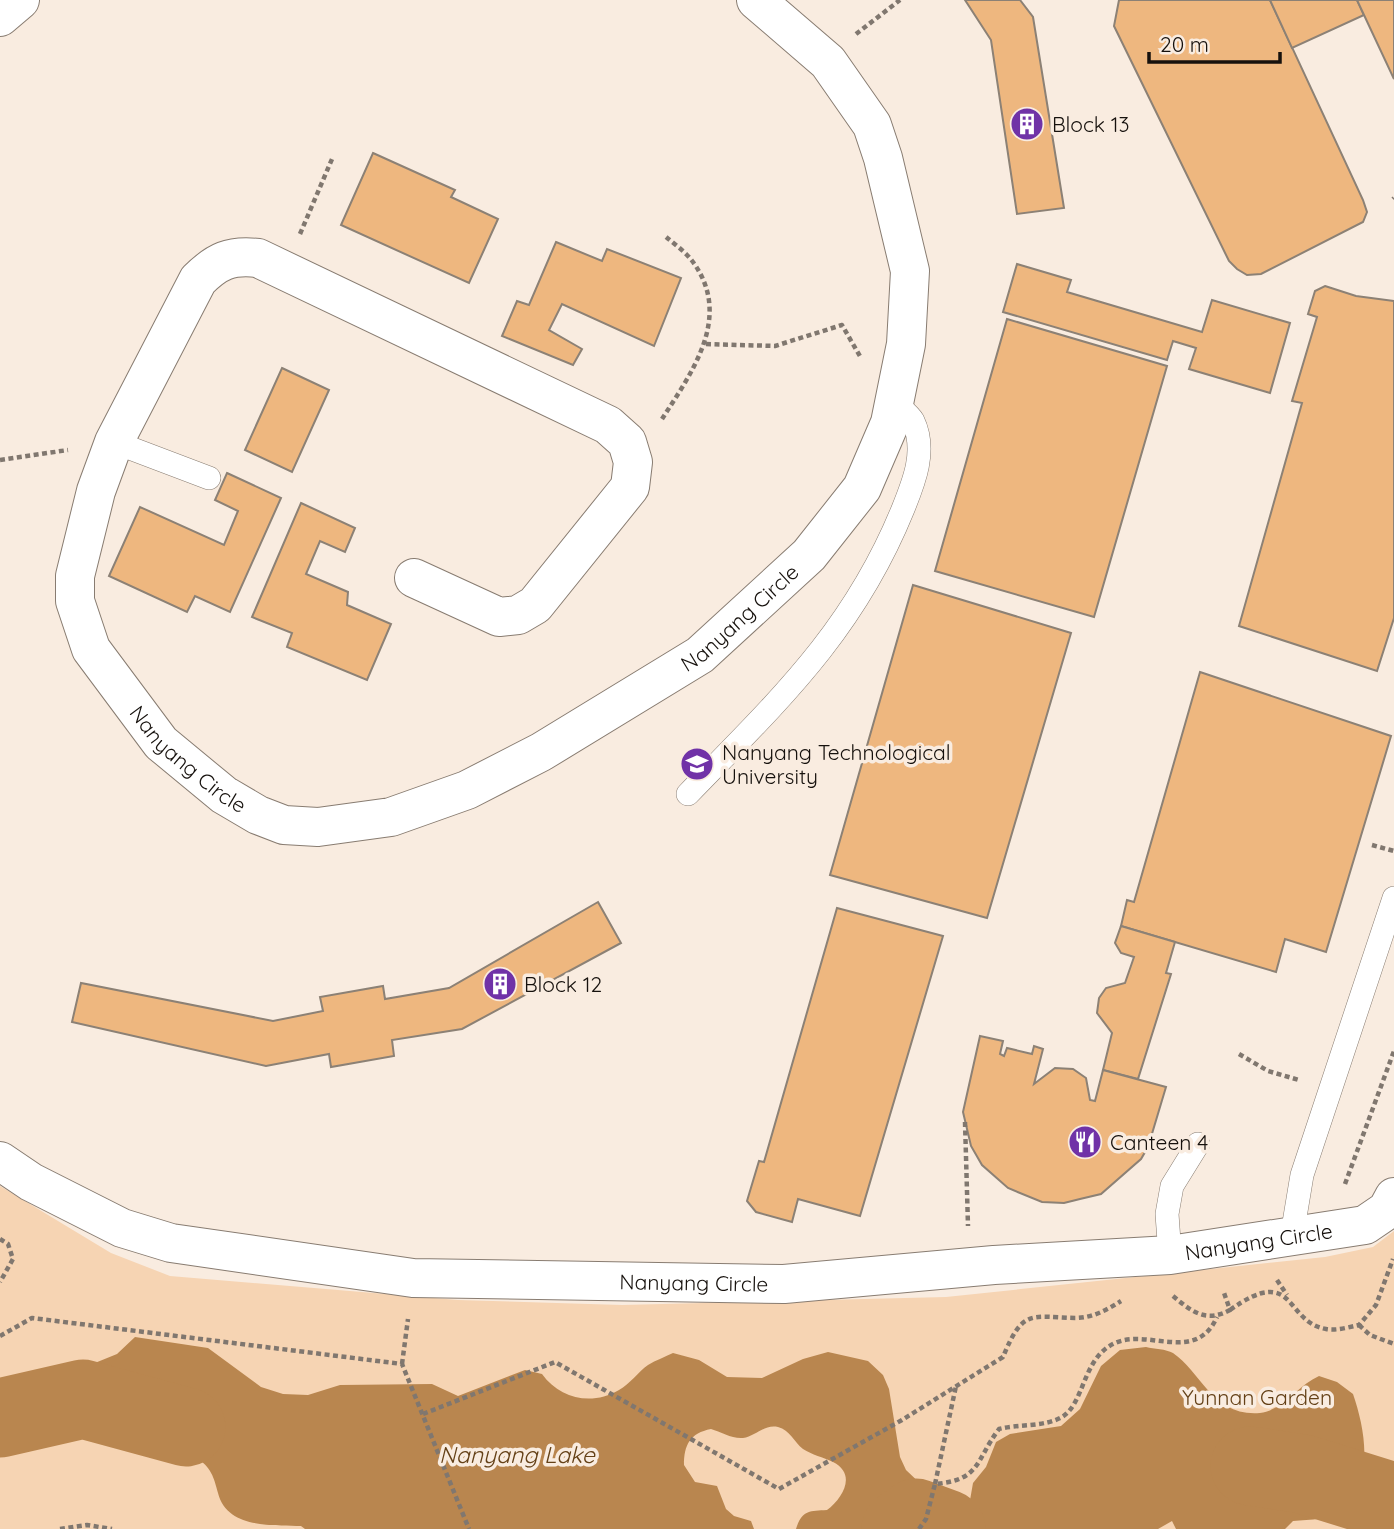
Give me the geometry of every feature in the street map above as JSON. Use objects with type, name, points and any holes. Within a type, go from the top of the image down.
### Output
[{"type":"street","points":[[0,17],[20,0]]},
{"type":"street","name":"Nanyang Circle","points":[[627,442],[608,425],[258,258],[238,256],[216,262],[198,281],[114,442],[96,491],[75,576],[75,601],[91,649],[161,743],[224,794],[258,815],[284,825],[318,827],[391,817],[467,790],[541,752],[700,655],[809,555],[862,488],[890,423],[906,344],[910,271],[876,136],[861,107],[828,62],[756,0]]},
{"type":"street","points":[[414,579],[499,617],[518,615],[535,605],[630,487],[634,462],[627,442]]},
{"type":"street","name":"Nanyang Circle","points":[[0,1161],[31,1182],[122,1228],[171,1243],[413,1278],[784,1284],[994,1265],[1170,1255],[1365,1225],[1387,1210],[1394,1197]]},
{"type":"lane","points":[[688,794],[824,650],[878,565],[912,488],[919,461],[912,420],[894,402]]},
{"type":"lane","points":[[114,442],[209,478]]},
{"type":"lane","points":[[1292,1235],[1302,1175],[1394,898]]},
{"type":"lane","points":[[1170,1255],[1167,1214],[1172,1186],[1198,1144]]},
{"type":"path","points":[[868,23],[900,0]]},
{"type":"path","points":[[285,271],[332,159]]},
{"type":"path","points":[[627,442],[656,428],[706,344],[710,315],[706,287],[692,261],[665,236]]},
{"type":"path","points":[[706,344],[775,346],[842,325],[865,366]]},
{"type":"path","points":[[0,460],[114,442]]},
{"type":"path","points":[[1372,845],[1394,851]]},
{"type":"path","points":[[1239,1054],[1268,1071],[1298,1080]]},
{"type":"path","points":[[965,1122],[969,1234]]},
{"type":"path","points":[[0,1240],[8,1244],[13,1259],[0,1282]]},
{"type":"path","points":[[1215,1248],[1230,1310]]},
{"type":"path","points":[[1162,1295],[1172,1295],[1200,1316],[1217,1317],[1248,1297],[1271,1293],[1288,1296],[1310,1323],[1326,1329],[1359,1325],[1376,1305],[1394,1254]]},
{"type":"path","points":[[423,1414],[555,1362],[779,1489],[902,1420],[1003,1357],[1010,1341],[1024,1322],[1038,1314],[1074,1318],[1094,1315],[1131,1294]]},
{"type":"path","points":[[936,1485],[960,1481],[971,1476],[999,1429],[1051,1421],[1064,1416],[1076,1403],[1082,1381],[1090,1367],[1114,1344],[1129,1340],[1188,1342],[1212,1328],[1217,1317]]},
{"type":"path","points":[[0,1336],[32,1318],[403,1362]]},
{"type":"path","points":[[408,1318],[403,1362],[469,1529]]},
{"type":"path","points":[[1359,1325],[1370,1335],[1394,1344]]},
{"type":"path","points":[[919,1529],[936,1485],[956,1386]]},
{"type":"path","points":[[60,1529],[87,1525],[112,1529]]},
{"type":"green space","name":"Yunnan Garden","points":[[0,1186],[111,1253],[170,1276],[458,1300],[622,1305],[946,1297],[1325,1257],[1373,1247],[1394,1231],[1394,1529],[0,1529]]},
{"type":"water","name":"Nanyang Lake","points":[[135,1337],[208,1348],[261,1387],[283,1394],[308,1395],[340,1385],[432,1384],[458,1396],[525,1370],[542,1374],[549,1383],[567,1394],[588,1399],[619,1390],[648,1365],[673,1353],[699,1360],[727,1377],[762,1378],[803,1359],[828,1352],[868,1361],[883,1375],[889,1389],[900,1457],[906,1470],[925,1488],[910,1529],[796,1529],[804,1515],[811,1511],[827,1510],[838,1499],[846,1479],[840,1467],[803,1449],[789,1433],[778,1427],[768,1427],[743,1438],[711,1429],[698,1434],[690,1441],[685,1451],[684,1465],[695,1482],[717,1486],[726,1509],[734,1516],[751,1521],[754,1529],[305,1529],[301,1526],[252,1523],[231,1513],[223,1505],[211,1473],[196,1458],[183,1454],[126,1449],[102,1435],[93,1424],[84,1398],[85,1367],[117,1354]]},
{"type":"water","points":[[1146,1347],[1173,1353],[1219,1401],[1244,1412],[1269,1411],[1319,1376],[1337,1382],[1353,1394],[1361,1422],[1363,1468],[1354,1496],[1345,1508],[1327,1517],[1293,1521],[1285,1529],[1176,1529],[1172,1521],[1158,1529],[965,1529],[973,1483],[986,1467],[996,1442],[1010,1434],[1061,1426],[1080,1409],[1101,1366],[1120,1350]]},
{"type":"building","name":"Block 13","points":[[965,0],[1020,0],[1033,17],[1064,208],[1017,214],[991,40]]},
{"type":"building","points":[[1119,0],[1270,0],[1363,200],[1367,212],[1363,222],[1261,274],[1247,275],[1237,269],[1229,261],[1114,26]]},
{"type":"building","points":[[1270,0],[1357,0],[1364,15],[1292,48]]},
{"type":"building","points":[[1357,0],[1394,0],[1394,79],[1364,15]]},
{"type":"building","points":[[373,153],[455,190],[451,197],[498,219],[469,283],[341,225]]},
{"type":"building","points":[[556,242],[602,261],[607,249],[681,278],[654,346],[562,304],[549,330],[582,349],[573,365],[502,336],[517,301],[529,305]]},
{"type":"building","points":[[1017,264],[1071,280],[1067,292],[1202,332],[1212,300],[1290,323],[1270,393],[1189,369],[1196,348],[1173,341],[1167,360],[1003,312]]},
{"type":"building","points":[[1325,286],[1356,296],[1394,301],[1394,618],[1377,671],[1239,626],[1302,403],[1292,401],[1317,317],[1308,314],[1315,291]]},
{"type":"building","points":[[1007,319],[1167,366],[1094,617],[935,571]]},
{"type":"building","points":[[282,368],[329,390],[292,472],[245,450]]},
{"type":"building","points":[[227,473],[281,498],[230,612],[195,596],[187,612],[109,576],[140,507],[224,545],[238,511],[215,500]]},
{"type":"building","points":[[301,503],[355,528],[345,552],[320,541],[306,574],[348,592],[347,605],[391,624],[367,680],[287,647],[292,633],[252,617]]},
{"type":"building","points":[[913,585],[1071,633],[987,918],[830,875]]},
{"type":"building","points":[[1200,672],[1391,736],[1326,952],[1285,939],[1276,972],[1121,926],[1127,900],[1134,902]]},
{"type":"building","name":"Block 12","points":[[598,902],[621,943],[462,1029],[392,1040],[394,1056],[331,1067],[329,1054],[266,1066],[72,1022],[81,983],[273,1021],[323,1011],[320,997],[383,986],[385,999],[449,988]]},
{"type":"building","points":[[837,908],[943,936],[860,1216],[798,1199],[792,1222],[756,1212],[747,1201],[759,1161],[764,1162]]},
{"type":"building","points":[[1121,926],[1175,942],[1166,973],[1171,974],[1138,1079],[1103,1070],[1112,1033],[1097,1013],[1099,998],[1106,988],[1125,983],[1134,957],[1121,953],[1115,943]]},
{"type":"building","points":[[980,1036],[1003,1041],[1000,1054],[1004,1056],[1007,1048],[1032,1054],[1034,1046],[1043,1049],[1034,1084],[1055,1068],[1073,1069],[1086,1078],[1090,1100],[1095,1101],[1103,1070],[1166,1087],[1148,1147],[1141,1159],[1101,1194],[1064,1203],[1042,1202],[1008,1188],[982,1165],[971,1146],[963,1112]]},
{"type":"waterway","points":[[0,1418],[83,1399],[186,1427]]},
{"type":"waterway","points":[[1250,1466],[1303,1474],[1390,1501]]},
{"type":"waterway","points":[[901,1529],[916,1518],[946,1529]]},
{"type":"place","name":"Block 13","points":[[1027,124]]},
{"type":"place","name":"Nanyang Technological University","points":[[697,764]]},
{"type":"place","name":"Block 12","points":[[500,984]]},
{"type":"place","name":"Canteen 4","points":[[1085,1142]]}]
